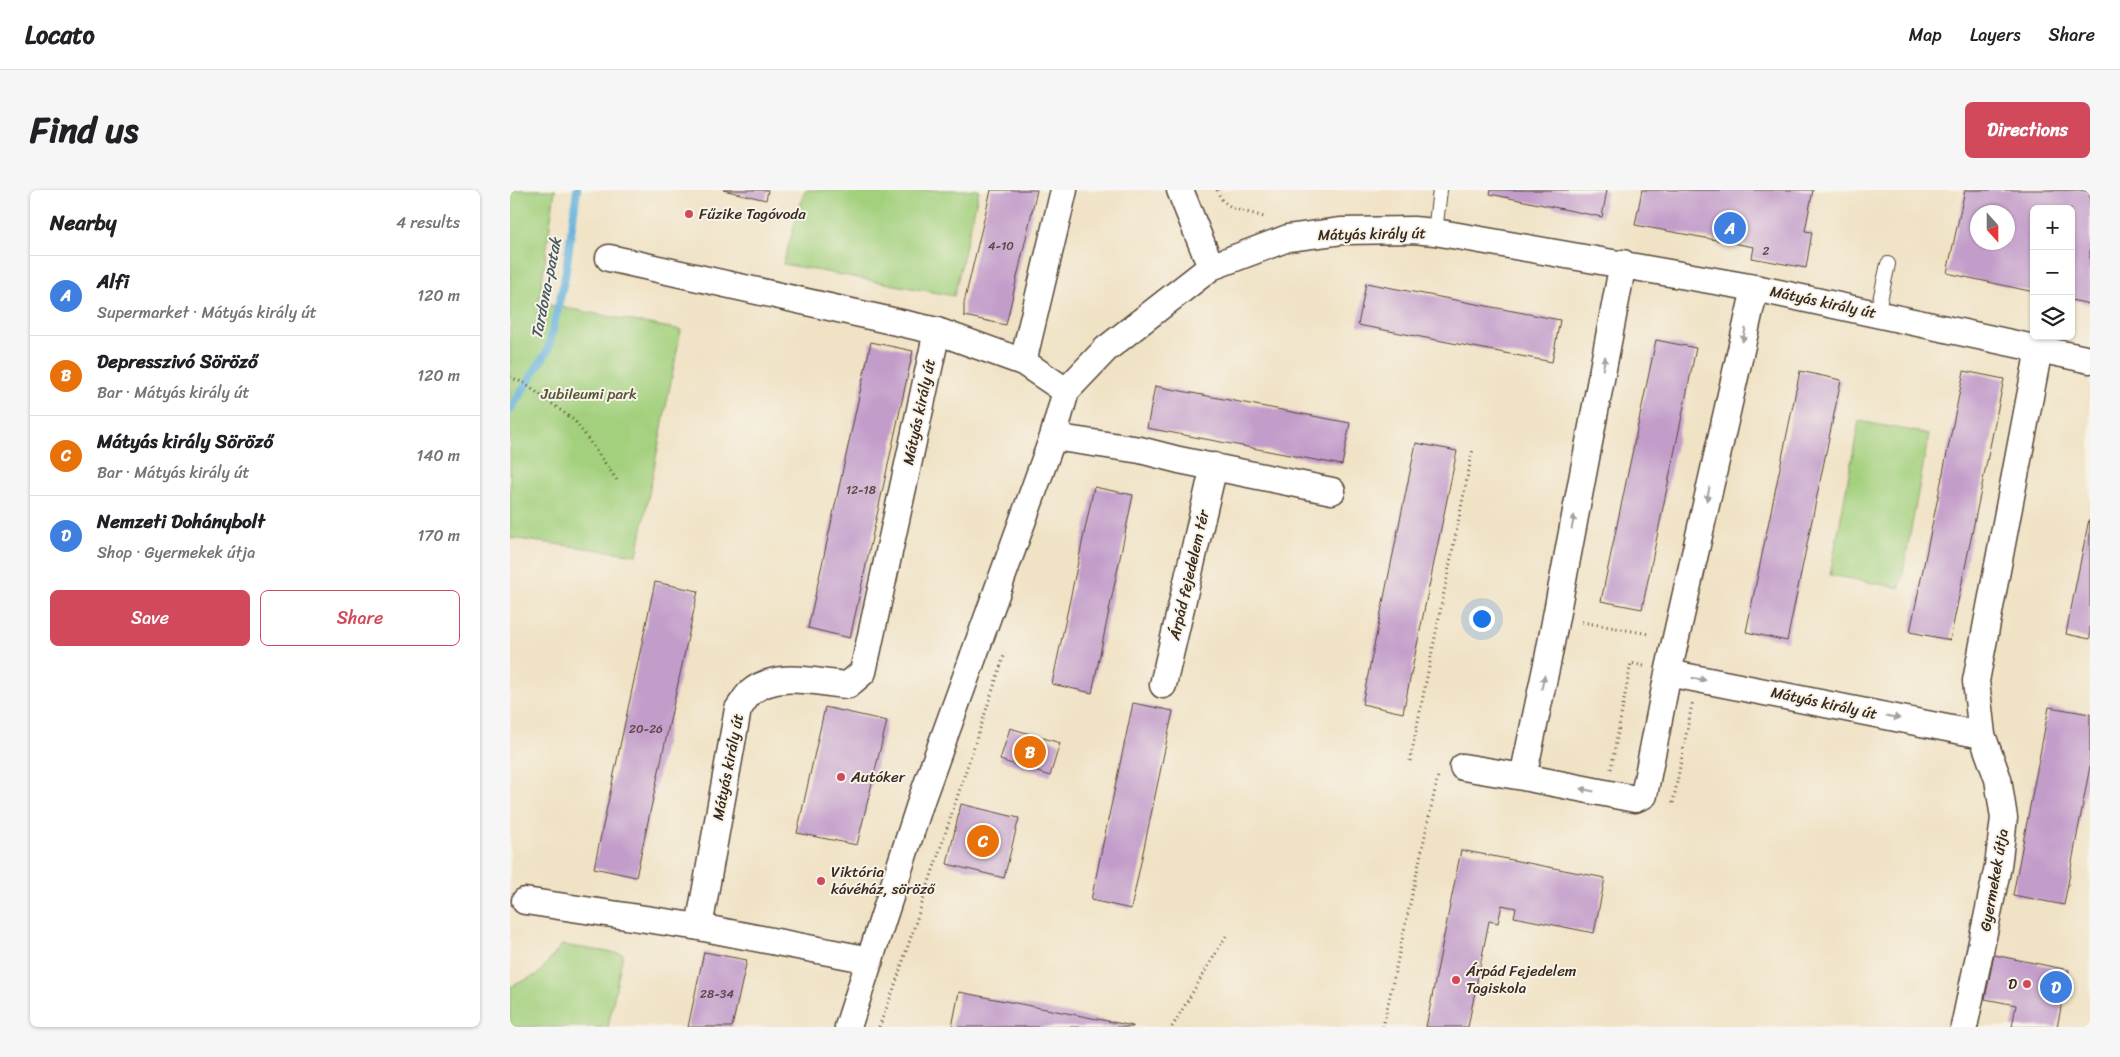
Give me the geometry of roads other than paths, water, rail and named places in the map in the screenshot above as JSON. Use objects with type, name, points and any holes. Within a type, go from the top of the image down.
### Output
[{"type":"street","points":[[1023,362],[1064,190]]},
{"type":"street","points":[[1180,190],[1212,267]]},
{"type":"street","name":"Mátyás király út","points":[[848,1027],[922,798],[1053,437],[1066,391],[1106,349],[1212,267],[1286,238],[1342,231],[1413,230],[1435,232],[1623,263],[1755,288],[2090,360]]},
{"type":"street","points":[[609,258],[937,330],[1023,362],[1066,391]]},
{"type":"street","points":[[1523,777],[1556,617],[1623,263]]},
{"type":"street","name":"Mátyás király út","points":[[1755,288],[1713,470],[1677,640],[1659,670],[1982,735]]},
{"type":"street","name":"Mátyás király út","points":[[698,926],[738,709],[750,693],[774,681],[801,680],[848,685],[863,672],[937,330]]},
{"type":"street","points":[[1982,735],[1976,681],[2038,349]]},
{"type":"street","points":[[1053,437],[1140,450],[1332,491]]},
{"type":"street","name":"Árpád fejedelem tér","points":[[1163,685],[1214,466]]},
{"type":"street","points":[[1463,767],[1635,799],[1644,795],[1659,670]]},
{"type":"street","name":"Gyermekek útja","points":[[1964,1027],[1986,931],[2003,830],[2004,812],[1998,779],[1982,735]]},
{"type":"street","points":[[525,901],[698,926],[870,960]]},
{"type":"lane","points":[[1435,232],[1440,190]]},
{"type":"lane","points":[[1877,314],[1888,264]]},
{"type":"waterway","name":"Tardona-patak","points":[[510,410],[548,350],[565,277],[577,190]]},
{"type":"place","name":"Fűzike Tagóvoda","points":[[689,214]]},
{"type":"place","name":"Alfi","points":[[1730,228]]},
{"type":"place","name":"Depresszivó Söröző","points":[[1030,752]]},
{"type":"place","name":"Autóker","points":[[841,777]]},
{"type":"place","name":"Mátyás király Söröző","points":[[983,841]]},
{"type":"place","name":"Viktória kávéház, söröző","points":[[821,881]]},
{"type":"place","name":"Árpád Fejedelem Tagiskola","points":[[1456,980]]},
{"type":"place","name":"D","points":[[2027,984]]},
{"type":"place","name":"Nemzeti Dohánybolt","points":[[2056,987]]},
{"type":"park label","name":"Jubileumi park","points":[[589,394]]}]
